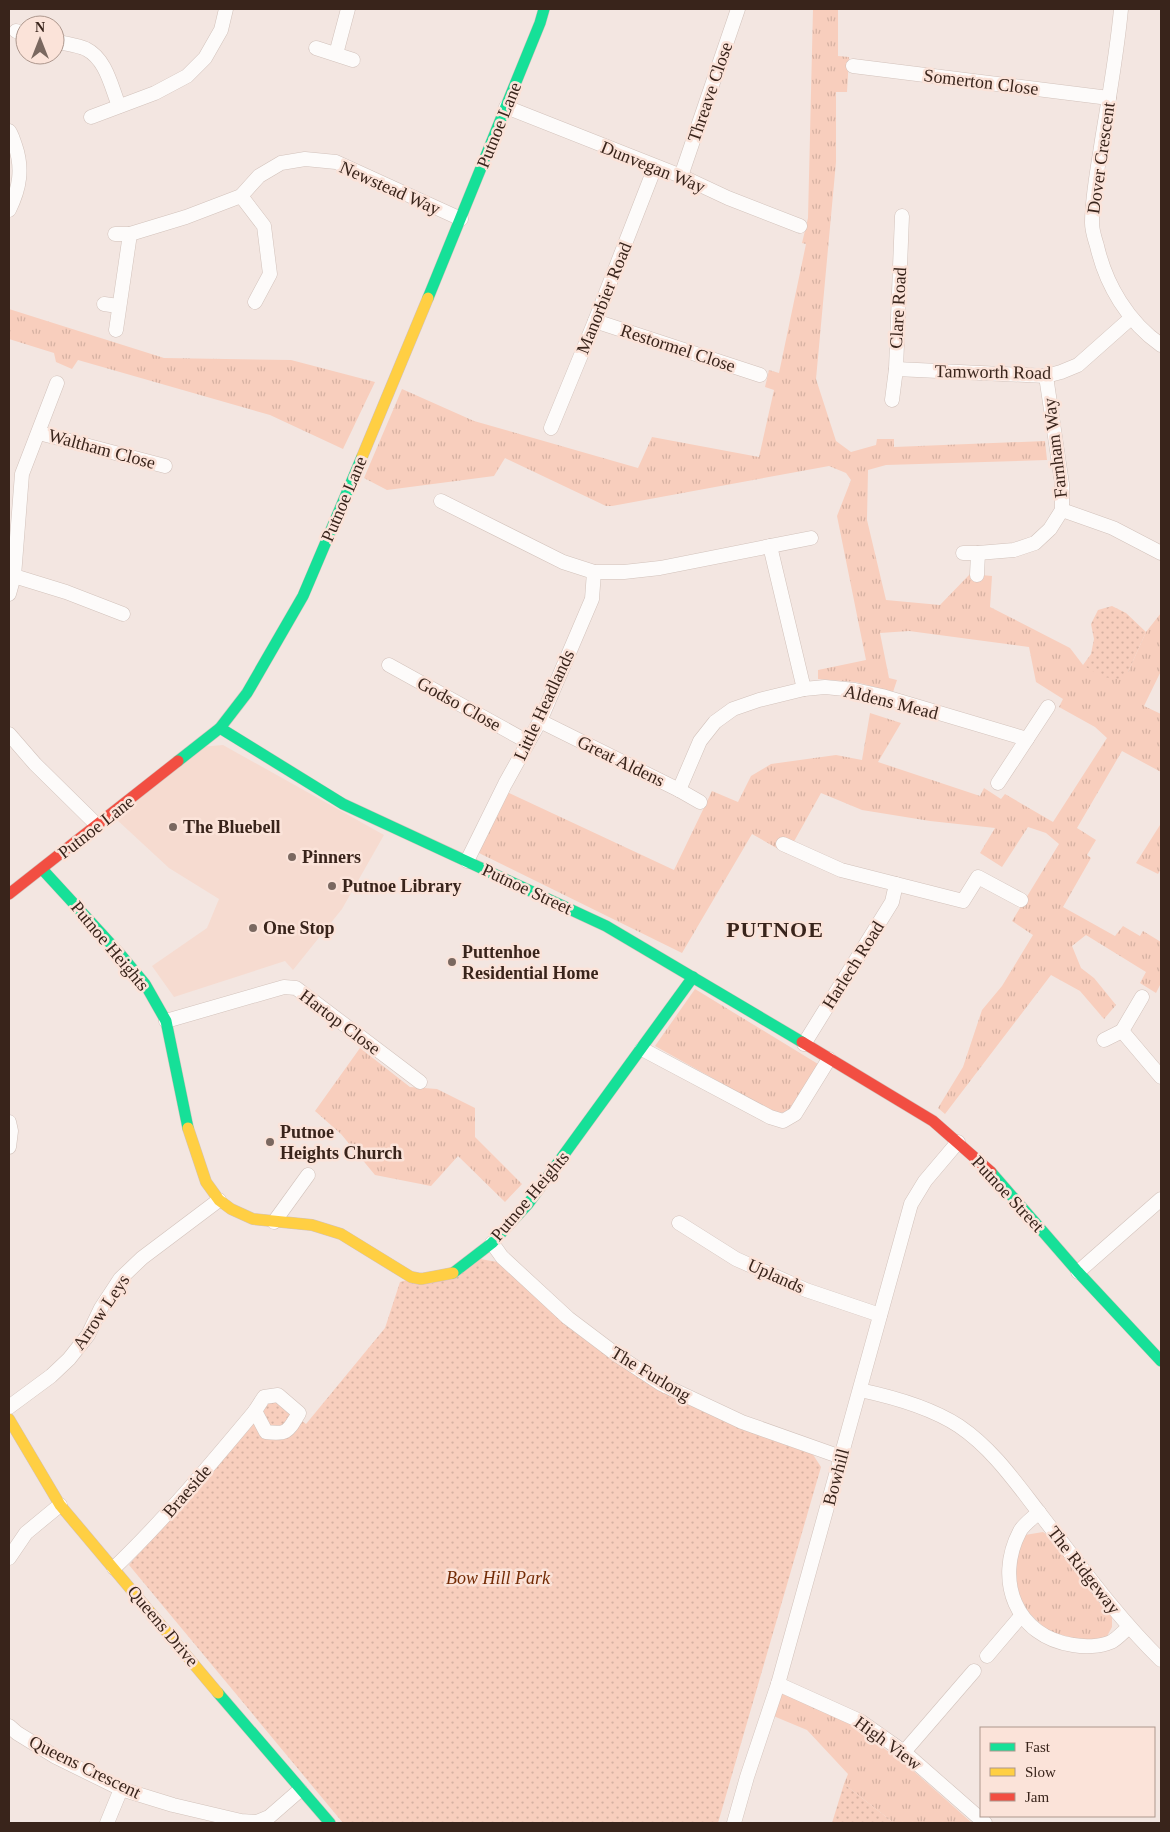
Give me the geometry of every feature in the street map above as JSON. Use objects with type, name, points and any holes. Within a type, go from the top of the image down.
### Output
[{"type":"street","points":[[91,117],[155,93],[187,76],[205,58],[220,30],[226,9]]},
{"type":"street","points":[[336,54],[348,9]]},
{"type":"street","name":"Putnoe Lane","points":[[9,894],[220,728],[247,693],[302,596],[430,297],[544,9]]},
{"type":"street","name":"Threave Close","points":[[681,176],[738,9]]},
{"type":"street","name":"Dover Crescent","points":[[1121,9],[1096,176],[1092,225],[1101,264],[1117,297],[1131,318],[1148,336],[1161,345]]},
{"type":"street","points":[[65,44],[86,49],[97,57],[104,68],[119,106]]},
{"type":"street","points":[[316,48],[353,60]]},
{"type":"street","name":"Somerton Close","points":[[853,66],[1109,98]]},
{"type":"street","name":"Dunvegan Way","points":[[506,107],[681,176],[728,198],[800,226]]},
{"type":"street","points":[[9,131],[12,134],[20,159],[17,194],[9,210]]},
{"type":"street","name":"Newstead Way","points":[[115,234],[130,234],[186,217],[241,196],[259,176],[281,163],[305,159],[336,162],[461,219]]},
{"type":"street","name":"Manorbier Road","points":[[551,428],[596,321],[655,167]]},
{"type":"street","points":[[241,196],[264,226],[270,274],[255,302]]},
{"type":"street","name":"Clare Road","points":[[892,400],[896,369],[902,216]]},
{"type":"street","points":[[116,330],[111,305],[130,234]]},
{"type":"street","name":"Tamworth Road","points":[[896,369],[1046,376],[1061,372],[1078,364],[1131,318]]},
{"type":"street","name":"Restormel Close","points":[[596,321],[760,375]]},
{"type":"street","name":"Farnham Way","points":[[964,553],[1014,550],[1035,543],[1050,529],[1062,510],[1062,484],[1046,376]]},
{"type":"street","points":[[9,594],[14,576],[16,473],[39,433],[57,383]]},
{"type":"street","name":"Waltham Close","points":[[39,433],[164,466]]},
{"type":"street","points":[[441,501],[563,562],[594,572],[624,572],[660,568],[811,538]]},
{"type":"street","points":[[1062,510],[1113,528],[1161,553]]},
{"type":"street","points":[[770,546],[804,689]]},
{"type":"street","points":[[977,575],[978,553]]},
{"type":"street","name":"Little Headlands","points":[[467,861],[505,784],[540,721],[592,599],[594,572]]},
{"type":"street","points":[[14,576],[66,592],[123,614]]},
{"type":"street","name":"Godso Close","points":[[389,665],[528,742]]},
{"type":"street","name":"Aldens Mead","points":[[679,790],[700,741],[715,722],[733,709],[759,700],[804,689],[825,687],[873,694],[1027,739]]},
{"type":"street","points":[[998,783],[1048,706]]},
{"type":"street","name":"Great Aldens","points":[[540,721],[700,802]]},
{"type":"street","name":"Putnoe Street","points":[[220,728],[343,804],[606,926],[872,1083],[933,1122],[989,1170],[1078,1272],[1161,1361]]},
{"type":"street","points":[[9,734],[35,764],[97,825]]},
{"type":"street","points":[[782,844],[841,870],[963,900],[978,877],[1021,900]]},
{"type":"street","name":"Putnoe Heights","points":[[42,869],[122,955],[145,984],[166,1021],[189,1131],[206,1182],[219,1200],[231,1209],[253,1219],[312,1225],[341,1234],[388,1264],[411,1277],[421,1280],[456,1273],[492,1243],[528,1204],[693,977]]},
{"type":"street","name":"Harlech Road","points":[[804,1044],[892,902],[896,884]]},
{"type":"street","name":"Hartop Close","points":[[166,1021],[284,987],[296,988],[420,1082]]},
{"type":"street","points":[[1104,1040],[1122,1031],[1142,997]]},
{"type":"street","points":[[1122,1031],[1161,1077]]},
{"type":"street","points":[[642,1048],[770,1117],[783,1122],[795,1114],[829,1059]]},
{"type":"street","points":[[9,1122],[12,1131],[9,1147]]},
{"type":"street","name":"Bowhill","points":[[734,1823],[778,1684],[911,1204],[925,1181],[958,1142]]},
{"type":"street","points":[[274,1222],[308,1175]]},
{"type":"street","points":[[1078,1272],[1161,1199]]},
{"type":"street","name":"Arrow Leys","points":[[9,1408],[51,1376],[69,1359],[88,1334],[101,1308],[126,1274],[142,1258],[219,1200]]},
{"type":"street","name":"Uplands","points":[[679,1224],[736,1259],[806,1290],[880,1315]]},
{"type":"street","name":"The Furlong","points":[[492,1243],[502,1257],[568,1318],[616,1355],[661,1384],[742,1422],[841,1457]]},
{"type":"street","name":"The Ridgeway","points":[[860,1390],[894,1398],[930,1411],[958,1425],[992,1454],[1015,1480],[1129,1628],[1161,1660]]},
{"type":"street","name":"Braeside","points":[[114,1568],[143,1540],[186,1493],[255,1411]]},
{"type":"street","name":"Queens Drive","points":[[9,1419],[60,1505],[300,1790],[330,1823]]},
{"type":"street","points":[[9,1558],[26,1533],[60,1505]]},
{"type":"street","name":"The Ridgeway","points":[[1039,1512],[1021,1529],[1010,1554],[1008,1577],[1021,1616],[1042,1634],[1063,1644],[1084,1647],[1110,1642],[1129,1628]]},
{"type":"street","points":[[987,1656],[1021,1616]]},
{"type":"street","points":[[904,1752],[974,1671]]},
{"type":"street","name":"High View","points":[[778,1684],[860,1721],[904,1752],[985,1823]]},
{"type":"street","name":"Queens Crescent","points":[[9,1726],[56,1757],[121,1789],[172,1805],[241,1821],[256,1822],[269,1817],[300,1790]]},
{"type":"street","points":[[107,1823],[121,1789]]},
{"type":"shaded area","points":[[223,745],[384,835],[342,909],[293,970],[285,961],[174,997],[152,966],[207,928],[219,899],[169,868],[115,818],[200,747]]},
{"type":"green space","points":[[813,9],[838,9],[838,56],[849,57],[847,92],[836,92],[836,162],[816,379],[836,441],[851,452],[876,445],[877,439],[894,439],[894,447],[1045,441],[1047,460],[886,465],[868,470],[867,520],[886,600],[940,605],[970,574],[992,576],[990,607],[1070,648],[1083,665],[1128,672],[1146,632],[1161,613],[1161,671],[1144,706],[1161,714],[1161,772],[1122,751],[1077,828],[1096,840],[1087,855],[1091,858],[1063,907],[1115,936],[1123,926],[1140,936],[1143,931],[1161,942],[1161,983],[1156,993],[1140,983],[1146,972],[1086,935],[1072,946],[1081,968],[1094,978],[1116,1005],[1104,1019],[1080,991],[1051,975],[945,1114],[938,1108],[963,1067],[982,1010],[1002,986],[1033,935],[1012,921],[1059,844],[1046,833],[1028,827],[1002,867],[980,853],[995,828],[930,821],[862,810],[821,793],[787,854],[752,834],[682,953],[477,852],[507,792],[674,870],[712,791],[738,802],[751,776],[771,764],[836,755],[862,760],[870,713],[901,723],[878,762],[980,796],[984,788],[1001,799],[1005,794],[1053,822],[1107,738],[1095,727],[1059,707],[1063,699],[1036,682],[1029,647],[909,631],[880,633],[889,678],[897,680],[893,692],[856,682],[818,679],[818,670],[866,660],[837,516],[851,480],[846,473],[829,466],[612,506],[606,506],[505,458],[494,476],[387,490],[364,478],[402,389],[474,421],[638,468],[652,437],[759,457],[774,390],[765,387],[769,370],[779,373],[806,244],[802,243],[808,218]]},
{"type":"green space","points":[[9,309],[164,358],[291,360],[375,382],[343,449],[270,415],[78,360],[72,369],[56,362],[54,353],[9,339]]},
{"type":"green space","points":[[1112,606],[1126,613],[1146,632],[1128,672],[1120,679],[1102,677],[1083,665],[1091,654],[1094,639],[1091,624],[1098,610]]},
{"type":"green space","points":[[1160,825],[1161,869],[1158,874],[1136,863]]},
{"type":"green space","points":[[695,989],[818,1064],[791,1110],[777,1114],[655,1046]]},
{"type":"green space","points":[[360,1048],[410,1087],[437,1089],[475,1108],[475,1137],[522,1184],[505,1202],[458,1156],[431,1186],[375,1175],[341,1134],[315,1111]]},
{"type":"green space","name":"Bow Hill Park","points":[[480,1259],[498,1262],[651,1385],[812,1453],[821,1467],[718,1823],[343,1823],[129,1565],[265,1403],[275,1400],[306,1424],[385,1328],[400,1282]]},
{"type":"green space","points":[[1043,1532],[1055,1540],[1112,1614],[1112,1627],[1106,1638],[1087,1642],[1048,1631],[1029,1613],[1018,1595],[1014,1575],[1016,1554],[1025,1535]]},
{"type":"green space","points":[[780,1693],[844,1719],[908,1766],[972,1823],[894,1823],[844,1784],[848,1774],[807,1730],[771,1715]]},
{"type":"green space","points":[[844,1784],[894,1823],[832,1823]]},
{"type":"traffic: fast","points":[[428,298],[540,23],[544,9]]},
{"type":"traffic: fast","points":[[178,761],[220,728],[247,693],[303,596],[362,457]]},
{"type":"traffic: fast","points":[[220,728],[343,804],[606,926],[802,1042]]},
{"type":"traffic: fast","points":[[42,869],[145,984],[166,1021],[188,1128]]},
{"type":"traffic: fast","points":[[453,1273],[492,1243],[528,1204],[693,977]]},
{"type":"traffic: fast","points":[[991,1172],[1078,1272],[1161,1361]]},
{"type":"traffic: fast","points":[[218,1693],[330,1823]]},
{"type":"traffic: slow","points":[[362,457],[428,298]]},
{"type":"traffic: slow","points":[[188,1128],[206,1182],[219,1200],[231,1209],[253,1219],[312,1225],[341,1234],[411,1277],[421,1279],[453,1273]]},
{"type":"traffic: slow","points":[[9,1419],[60,1505],[218,1693]]},
{"type":"traffic: jam","points":[[9,894],[178,761]]},
{"type":"traffic: jam","points":[[802,1042],[933,1121],[991,1172]]},
{"type":"place","name":"The Bluebell","points":[[173,827]]},
{"type":"place","name":"Pinners","points":[[292,857]]},
{"type":"place","name":"Putnoe Library","points":[[332,886]]},
{"type":"place","name":"One Stop","points":[[253,928]]},
{"type":"place","name":"Puttenhoe Residential Home","points":[[452,962]]},
{"type":"place","name":"Putnoe Heights Church","points":[[270,1142]]},
{"type":"district","name":"PUTNOE","points":[[775,929]]}]
